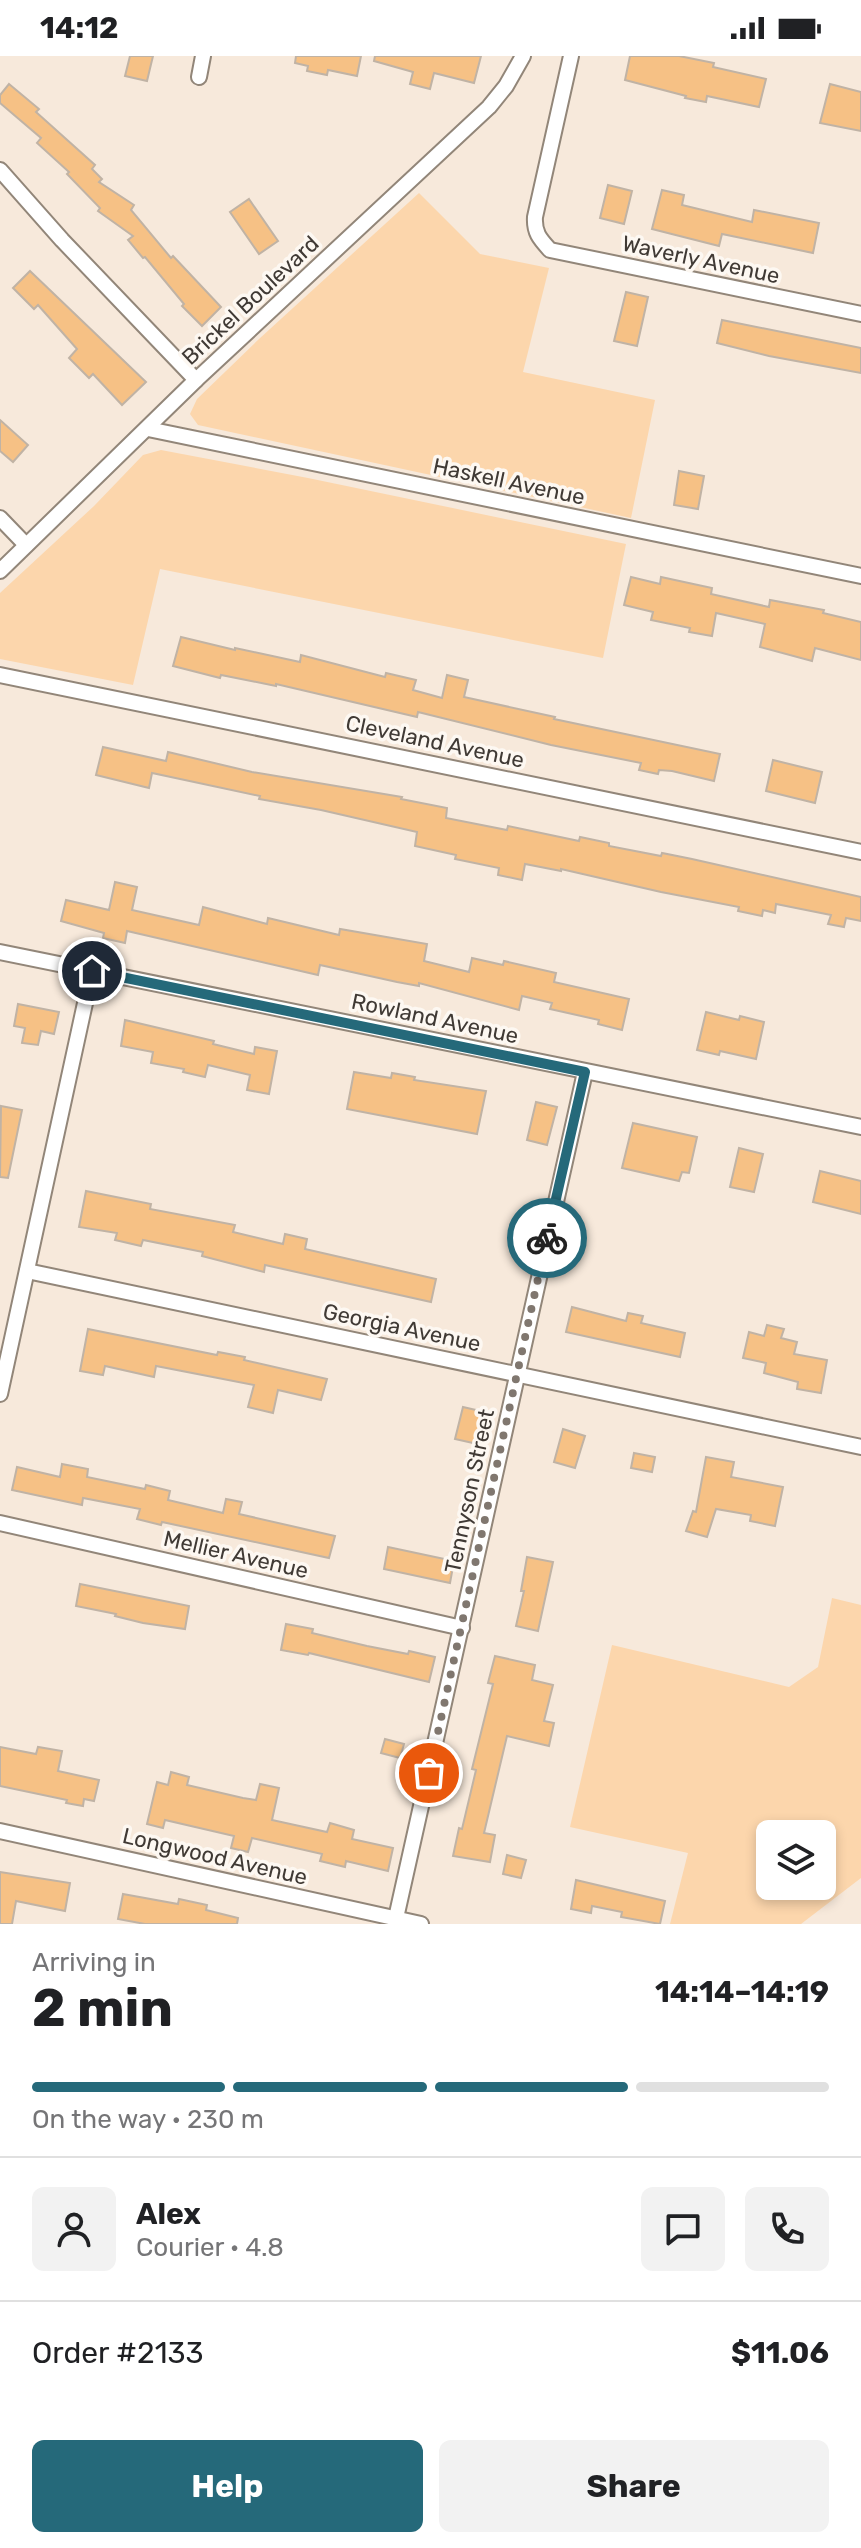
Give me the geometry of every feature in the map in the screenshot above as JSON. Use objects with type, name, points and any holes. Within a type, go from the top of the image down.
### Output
[{"type":"street","points":[[199,77],[203,56]]},
{"type":"street","name":"Brickel Boulevard","points":[[0,571],[196,380],[489,107],[506,86],[523,56]]},
{"type":"street","name":"Waverly Avenue","points":[[571,56],[535,217],[534,227],[538,237],[550,250],[861,314]]},
{"type":"street","points":[[0,170],[62,240],[196,380]]},
{"type":"street","name":"Haskell Avenue","points":[[148,429],[861,576]]},
{"type":"street","points":[[0,518],[26,545]]},
{"type":"street","name":"Cleveland Avenue","points":[[0,675],[861,852]]},
{"type":"street","name":"Rowland Avenue","points":[[0,952],[861,1127]]},
{"type":"street","points":[[0,1394],[92,971]]},
{"type":"street","name":"Tennyson Street","points":[[396,1918],[585,1072]]},
{"type":"street","name":"Georgia Avenue","points":[[27,1271],[861,1447]]},
{"type":"street","name":"Mellier Avenue","points":[[0,1523],[462,1628]]},
{"type":"street","name":"Longwood Avenue","points":[[0,1831],[421,1924]]},
{"type":"shaded area","points":[[419,193],[480,254],[549,268],[523,372],[655,400],[631,518],[198,425],[190,414],[197,399],[259,339]]},
{"type":"shaded area","points":[[161,450],[626,544],[603,658],[160,569],[133,685],[0,659],[0,593],[94,506],[143,455]]},
{"type":"shaded area","points":[[832,1598],[861,1605],[861,1878],[836,1897],[836,1820],[756,1820],[756,1900],[832,1900],[801,1924],[670,1924],[688,1853],[570,1827],[612,1645],[789,1687],[818,1667]]},
{"type":"building","points":[[130,56],[153,56],[147,81],[125,76]]},
{"type":"building","points":[[296,56],[361,56],[357,76],[328,70],[327,75],[307,71],[308,66],[295,63]]},
{"type":"building","points":[[375,56],[481,56],[474,83],[434,73],[430,89],[410,84],[413,72],[374,61]]},
{"type":"building","points":[[630,56],[679,56],[766,79],[759,107],[707,96],[706,102],[685,98],[625,80]]},
{"type":"building","points":[[9,84],[95,165],[92,169],[102,179],[99,182],[134,205],[131,210],[171,258],[173,256],[221,307],[202,326],[128,240],[133,236],[98,211],[100,208],[67,174],[69,172],[37,143],[41,138],[0,103],[0,95]]},
{"type":"building","points":[[830,84],[861,92],[861,131],[820,123]]},
{"type":"building","points":[[608,185],[632,191],[624,224],[600,218]]},
{"type":"building","points":[[662,190],[684,195],[682,205],[752,222],[754,210],[819,223],[813,253],[722,234],[719,246],[652,229]]},
{"type":"building","points":[[249,199],[278,241],[259,254],[230,212]]},
{"type":"building","points":[[30,271],[146,382],[122,405],[93,374],[89,378],[69,358],[77,349],[38,305],[34,309],[13,288]]},
{"type":"building","points":[[626,292],[648,297],[637,346],[614,341]]},
{"type":"building","points":[[722,320],[861,348],[861,373],[717,343]]},
{"type":"building","points":[[0,420],[28,445],[13,462],[0,451]]},
{"type":"building","points":[[679,471],[704,476],[698,509],[674,505]]},
{"type":"building","points":[[631,577],[660,584],[661,577],[712,588],[711,594],[769,607],[770,600],[824,610],[823,613],[861,622],[861,660],[815,648],[812,661],[760,647],[765,624],[716,613],[712,636],[651,620],[653,612],[624,605]]},
{"type":"building","points":[[181,637],[300,662],[301,655],[385,677],[386,673],[416,680],[413,690],[442,698],[447,675],[468,680],[464,697],[720,754],[714,781],[672,771],[659,770],[658,774],[639,770],[641,763],[551,745],[418,712],[417,717],[276,684],[221,675],[220,678],[173,666]]},
{"type":"building","points":[[103,747],[166,761],[168,752],[252,772],[402,797],[447,808],[446,818],[507,830],[508,826],[579,841],[580,837],[609,843],[609,846],[692,859],[861,897],[861,921],[846,918],[844,927],[828,924],[831,915],[776,904],[775,913],[763,910],[762,916],[738,911],[739,907],[525,864],[522,880],[498,875],[499,868],[455,859],[456,855],[415,846],[417,832],[152,773],[149,788],[96,775]]},
{"type":"building","points":[[773,760],[822,772],[815,803],[766,791]]},
{"type":"building","points":[[115,882],[137,887],[132,910],[199,925],[203,907],[267,924],[268,918],[339,935],[340,929],[427,944],[424,961],[469,972],[472,958],[503,965],[504,961],[556,973],[554,982],[629,999],[622,1030],[598,1024],[599,1020],[550,1009],[552,1003],[522,996],[519,1010],[419,983],[419,986],[320,965],[318,975],[127,931],[125,943],[103,938],[104,933],[61,921],[66,900],[109,910]]},
{"type":"building","points":[[18,1004],[59,1012],[54,1034],[41,1031],[38,1045],[22,1043],[25,1028],[14,1026]]},
{"type":"building","points":[[706,1012],[764,1022],[756,1059],[720,1051],[719,1055],[697,1050]]},
{"type":"building","points":[[125,1020],[254,1054],[255,1047],[277,1051],[269,1094],[247,1090],[250,1075],[208,1065],[205,1077],[183,1072],[184,1069],[151,1063],[153,1052],[121,1046]]},
{"type":"building","points":[[354,1072],[391,1078],[392,1073],[415,1077],[414,1080],[486,1091],[477,1134],[347,1109]]},
{"type":"building","points":[[536,1102],[557,1107],[547,1145],[527,1140]]},
{"type":"building","points":[[1,1106],[22,1110],[8,1178],[0,1177]]},
{"type":"building","points":[[633,1123],[697,1137],[689,1173],[682,1172],[679,1181],[622,1168]]},
{"type":"building","points":[[739,1148],[763,1154],[754,1192],[730,1187]]},
{"type":"building","points":[[820,1171],[861,1181],[861,1214],[813,1202]]},
{"type":"building","points":[[86,1191],[151,1204],[150,1209],[235,1225],[233,1232],[283,1244],[285,1234],[307,1239],[305,1249],[436,1279],[431,1302],[265,1265],[264,1272],[202,1256],[203,1252],[143,1240],[141,1246],[115,1240],[117,1233],[79,1227]]},
{"type":"building","points":[[572,1307],[626,1321],[628,1313],[643,1316],[641,1323],[685,1333],[680,1357],[566,1332]]},
{"type":"building","points":[[767,1325],[784,1329],[781,1338],[797,1342],[794,1354],[827,1360],[821,1393],[797,1389],[798,1382],[764,1373],[766,1363],[743,1358],[749,1332],[764,1336]]},
{"type":"building","points":[[88,1329],[217,1355],[218,1352],[245,1357],[244,1360],[327,1379],[321,1400],[278,1390],[273,1413],[248,1407],[254,1385],[156,1366],[154,1377],[105,1366],[103,1375],[80,1371]]},
{"type":"building","points":[[463,1407],[489,1413],[482,1445],[455,1439]]},
{"type":"building","points":[[563,1429],[585,1436],[575,1468],[554,1462]]},
{"type":"building","points":[[634,1453],[655,1457],[652,1472],[631,1468]]},
{"type":"building","points":[[706,1457],[734,1462],[731,1477],[783,1487],[775,1526],[750,1521],[751,1515],[716,1509],[707,1537],[686,1531],[693,1511],[696,1512]]},
{"type":"building","points":[[62,1464],[88,1469],[87,1477],[170,1491],[168,1500],[223,1513],[226,1499],[242,1502],[239,1514],[335,1536],[329,1558],[137,1519],[140,1509],[83,1498],[82,1505],[12,1490],[17,1467],[60,1477]]},
{"type":"building","points":[[388,1547],[454,1561],[450,1583],[384,1569]]},
{"type":"building","points":[[527,1557],[553,1562],[538,1631],[516,1626]]},
{"type":"building","points":[[80,1584],[189,1606],[185,1629],[143,1623],[76,1606]]},
{"type":"building","points":[[286,1624],[367,1646],[435,1657],[429,1682],[309,1653],[281,1650]]},
{"type":"building","points":[[495,1656],[535,1665],[532,1680],[553,1685],[544,1721],[554,1723],[549,1746],[507,1736],[484,1833],[495,1835],[490,1862],[453,1856],[476,1770],[472,1769],[493,1684],[488,1683]]},
{"type":"building","points":[[385,1739],[404,1744],[400,1758],[381,1753]]},
{"type":"building","points":[[0,1747],[36,1754],[38,1747],[62,1751],[58,1771],[99,1780],[94,1801],[84,1799],[83,1806],[0,1786]]},
{"type":"building","points":[[171,1772],[189,1777],[187,1785],[256,1800],[260,1784],[279,1788],[272,1820],[327,1832],[330,1823],[354,1830],[352,1839],[393,1848],[388,1871],[346,1861],[345,1867],[320,1861],[322,1854],[252,1838],[248,1852],[231,1848],[234,1836],[165,1820],[163,1828],[147,1824],[157,1782],[168,1785]]},
{"type":"building","points":[[507,1855],[526,1860],[521,1878],[503,1874]]},
{"type":"building","points":[[0,1872],[70,1883],[65,1911],[16,1901],[12,1924],[0,1924]]},
{"type":"building","points":[[576,1880],[665,1901],[660,1924],[621,1917],[622,1912],[592,1906],[591,1913],[571,1909]]},
{"type":"building","points":[[123,1894],[178,1904],[179,1899],[207,1905],[206,1910],[238,1918],[237,1924],[145,1924],[118,1919]]},
{"type":"way so far","points":[[429,1773],[547,1238]]},
{"type":"route","points":[[92,971],[585,1072],[547,1238]]}]
